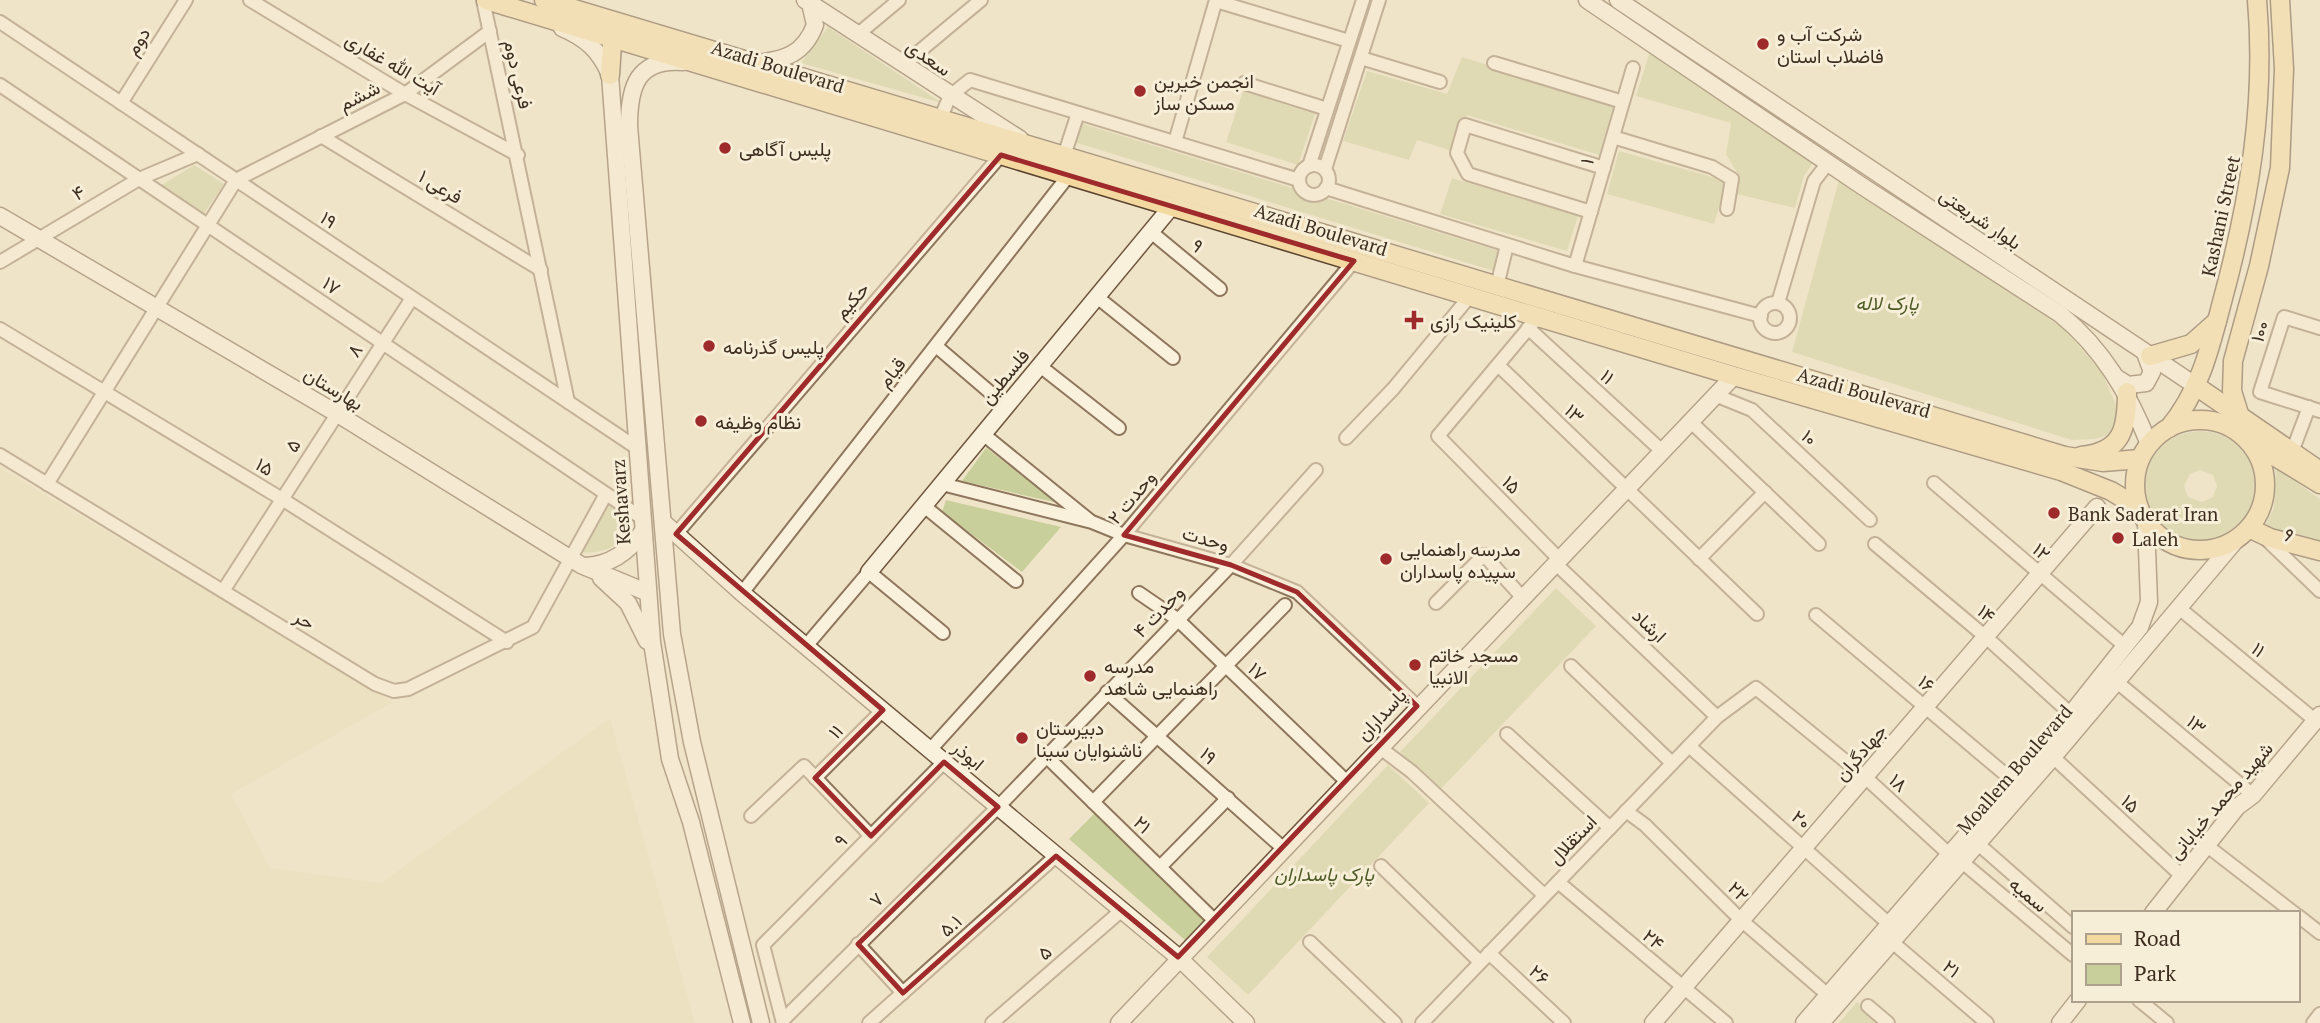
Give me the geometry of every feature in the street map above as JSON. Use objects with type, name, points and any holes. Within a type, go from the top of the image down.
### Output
[{"type":"main road","name":"Azadi Boulevard","points":[[485,0],[1172,206],[1497,286],[2065,456],[2103,462],[2145,452]]},
{"type":"main road","name":"Azadi Boulevard","points":[[544,0],[584,5],[671,38],[1064,156],[1301,236],[1354,261],[1470,296],[1533,322],[1734,376],[2062,471],[2111,491],[2143,515]]},
{"type":"main road","name":"بلوار شریعتی","points":[[1587,0],[1828,163],[2060,314],[2081,331],[2122,385],[2145,452]]},
{"type":"main road","name":"بلوار شریعتی","points":[[1618,0],[2320,471]]},
{"type":"main road","name":"Kashani Street","points":[[2169,428],[2185,409],[2196,386],[2238,245],[2257,139],[2257,0]]},
{"type":"main road","points":[[2240,417],[2232,391],[2233,361],[2259,266],[2280,168],[2284,69],[2280,0]]},
{"type":"main road","name":"سعدی","points":[[807,2],[1032,146]]},
{"type":"main road","points":[[756,63],[786,59],[804,44],[816,25],[807,2]]},
{"type":"main road","name":"Keshavarz","points":[[528,12],[592,45],[602,56],[610,75],[621,126],[644,286],[672,634],[692,742],[761,1023]]},
{"type":"main road","points":[[610,75],[615,39],[628,31],[662,40],[671,38]]},
{"type":"main road","name":"Keshavarz","points":[[698,63],[660,62],[639,76],[629,100],[621,126],[625,288],[646,592],[653,653],[670,759],[691,822],[741,1023]]},
{"type":"main road","points":[[2257,139],[2281,139]]},
{"type":"main road","name":"فلسطین","points":[[869,572],[1172,206]]},
{"type":"main road","name":"بهارستان","points":[[0,216],[336,413],[576,562],[646,592]]},
{"type":"main road","points":[[625,288],[644,286]]},
{"type":"main road","points":[[2065,456],[2096,453],[2122,435],[2127,422],[2122,385],[2147,383],[2152,372],[2147,355],[2192,344],[2217,321]]},
{"type":"main road","name":"پاسداران","points":[[1118,1023],[1734,376]]},
{"type":"main road","points":[[2320,484],[2215,422],[2192,422],[2169,428],[2145,452],[2135,492],[2143,515],[2158,535],[2188,549],[2221,547],[2249,534],[2320,551]]},
{"type":"main road","points":[[2243,437],[2262,465],[2265,481],[2261,506],[2249,534]]},
{"type":"main road","points":[[656,438],[652,466],[658,566],[646,592],[662,626],[692,742]]},
{"type":"main road","name":"جهادگران","points":[[1653,1023],[2097,508]]},
{"type":"main road","name":"Moallem Boulevard","points":[[1971,839],[2012,780],[2071,714],[2140,627],[2149,603],[2143,515]]},
{"type":"main road","name":"ابوذر","points":[[663,522],[742,593],[1178,957],[1246,1023]]},
{"type":"main road","points":[[576,562],[596,565],[618,557],[635,544],[642,524]]},
{"type":"main road","name":"Moallem Boulevard","points":[[1811,1022],[1891,942],[1971,839],[2053,757],[2179,608],[2249,534]]},
{"type":"main road","points":[[576,562],[606,581],[628,603],[653,653]]},
{"type":"main road","name":"شهید محمد خیابانی","points":[[2155,911],[2237,807],[2253,796],[2318,718]]},
{"type":"main road","name":"Moallem Boulevard","points":[[1811,1022],[1828,995],[1888,923],[1955,858]]},
{"type":"main road","points":[[720,943],[739,937]]},
{"type":"main road","points":[[2060,1023],[2076,1002]]},
{"type":"street","name":"دوم","points":[[121,103],[186,0]]},
{"type":"street","name":"آیت الله غفاری","points":[[250,0],[405,94],[518,155]]},
{"type":"street","name":"فرعی دوم","points":[[485,0],[568,402]]},
{"type":"street","points":[[857,35],[899,0]]},
{"type":"street","points":[[903,65],[981,0]]},
{"type":"street","points":[[1309,166],[1363,0]]},
{"type":"street","points":[[1325,169],[1379,0]]},
{"type":"street","points":[[1175,142],[1216,1],[1349,41]]},
{"type":"street","name":"۱۹","points":[[0,22],[637,448]]},
{"type":"street","name":"ششم","points":[[236,180],[405,94],[490,31]]},
{"type":"street","points":[[1361,58],[1440,82]]},
{"type":"street","points":[[1494,63],[1623,102]]},
{"type":"street","name":"۱","points":[[1575,266],[1633,68]]},
{"type":"street","points":[[940,118],[950,96],[970,80],[1299,180]]},
{"type":"street","points":[[1244,83],[1327,109]]},
{"type":"street","name":"۱۷","points":[[0,85],[606,494],[642,524]]},
{"type":"street","points":[[1064,156],[1078,113]]},
{"type":"street","points":[[1591,212],[1468,174],[1457,153],[1465,125],[1604,168]]},
{"type":"street","name":"فرعی ۱","points":[[321,136],[541,270]]},
{"type":"street","points":[[1613,137],[1712,167],[1732,178],[1727,209]]},
{"type":"street","name":"۴","points":[[37,238],[139,179],[198,154]]},
{"type":"street","name":"حکیم","points":[[676,534],[1001,155]]},
{"type":"street","points":[[1777,303],[1814,181],[1828,163]]},
{"type":"street","points":[[1318,165],[1325,169],[1329,179],[1326,188],[1319,194],[1310,194],[1302,188],[1299,180],[1302,171],[1309,166],[1318,165]]},
{"type":"street","name":"قیام","points":[[742,593],[1069,175]]},
{"type":"street","points":[[47,484],[236,180]]},
{"type":"street","points":[[1326,188],[1575,266],[1760,316]]},
{"type":"street","name":"۹","points":[[1151,232],[1220,289]]},
{"type":"street","points":[[0,262],[37,238]]},
{"type":"street","points":[[1497,286],[1507,245]]},
{"type":"street","name":"وحدت ۲","points":[[930,750],[1124,535],[1354,261]]},
{"type":"street","points":[[1346,438],[1393,389],[1470,296]]},
{"type":"street","points":[[1097,297],[1173,358]]},
{"type":"street","name":"۸","points":[[336,413],[412,298]]},
{"type":"street","points":[[1777,303],[1789,311],[1790,321],[1785,329],[1770,332],[1763,326],[1760,316],[1764,307],[1777,303]]},
{"type":"street","name":"۱۰۰","points":[[2314,409],[2260,392],[2284,317],[2320,328]]},
{"type":"street","points":[[1497,365],[1533,322]]},
{"type":"street","name":"۱۱","points":[[1533,322],[1662,451]]},
{"type":"street","name":"۱۵","points":[[0,329],[282,499],[507,642]]},
{"type":"street","points":[[936,346],[1006,406]]},
{"type":"street","name":"۱۵","points":[[1497,365],[1438,436],[1557,561]]},
{"type":"street","name":"۱۳","points":[[1497,365],[1625,490]]},
{"type":"street","points":[[1040,366],[1119,428]]},
{"type":"street","name":"۱۰","points":[[1715,395],[1752,410],[1870,520]]},
{"type":"street","points":[[2292,452],[2314,409]]},
{"type":"street","name":"۵","points":[[223,591],[336,413]]},
{"type":"street","points":[[1691,422],[1819,544]]},
{"type":"street","points":[[983,434],[1092,522]]},
{"type":"street","name":"حر","points":[[0,455],[375,684],[394,691],[408,689],[533,627],[576,562]]},
{"type":"street","name":"وحدت ۴","points":[[998,807],[1231,565],[1316,470]]},
{"type":"street","name":"۱۲","points":[[1934,483],[2126,647]]},
{"type":"street","name":"وحدت","points":[[942,484],[1092,522],[1124,535],[1231,565],[1297,592],[1417,706]]},
{"type":"street","points":[[1625,490],[1756,614]]},
{"type":"street","points":[[1699,559],[1765,492]]},
{"type":"street","points":[[576,562],[606,494]]},
{"type":"street","points":[[924,506],[1016,581]]},
{"type":"street","name":"۹","points":[[2249,534],[2320,591]]},
{"type":"street","name":"۱۴","points":[[1875,544],[1987,638],[2071,714]]},
{"type":"street","points":[[1436,603],[1484,555],[1522,597]]},
{"type":"street","name":"ارشاد","points":[[1557,561],[1717,717]]},
{"type":"street","points":[[806,646],[869,572],[943,633]]},
{"type":"street","name":"۱۷","points":[[1139,593],[1177,619],[1346,782]]},
{"type":"street","points":[[1093,802],[1285,605]]},
{"type":"street","name":"۱۱","points":[[2179,608],[2318,718]]},
{"type":"street","name":"۱۶","points":[[1816,615],[2012,780]]},
{"type":"street","points":[[1571,666],[1672,763]]},
{"type":"street","name":"۱۳","points":[[2117,682],[2253,796]]},
{"type":"street","name":"استقلال","points":[[1422,1023],[1717,717],[1756,688]]},
{"type":"street","name":"۱۸","points":[[1756,688],[1865,777],[1955,858]]},
{"type":"street","name":"۱۹","points":[[1107,692],[1160,736],[1284,849]]},
{"type":"street","name":"۱۱","points":[[815,778],[883,710]]},
{"type":"street","points":[[1507,734],[1610,828]]},
{"type":"street","name":"۲۰","points":[[1689,746],[1888,923]]},
{"type":"street","points":[[1379,747],[1412,772],[1544,895]]},
{"type":"street","name":"۲۱","points":[[1046,756],[1214,920]]},
{"type":"street","name":"۱۵","points":[[2053,757],[2183,877]]},
{"type":"street","name":"۹","points":[[783,1022],[763,945],[944,762]]},
{"type":"street","points":[[751,816],[804,766],[871,836]]},
{"type":"street","points":[[1160,867],[1228,799]]},
{"type":"street","name":"۷","points":[[783,1022],[858,944],[998,807]]},
{"type":"street","name":"۲۲","points":[[1626,811],[1645,825],[1741,920],[1828,995]]},
{"type":"street","name":"سمیه","points":[[1971,839],[2072,927]]},
{"type":"street","points":[[2206,845],[2292,911]]},
{"type":"street","name":"۵.۱","points":[[870,1023],[1056,856]]},
{"type":"street","name":"سمیه","points":[[1955,858],[2072,954]]},
{"type":"street","points":[[1381,866],[1485,957]]},
{"type":"street","name":"۲۴","points":[[1558,882],[1726,1023]]},
{"type":"street","name":"۵","points":[[992,1023],[1122,910]]},
{"type":"street","points":[[2299,916],[2320,933]]},
{"type":"street","points":[[1310,942],[1395,1023]]},
{"type":"street","name":"۲۱","points":[[1891,942],[1987,1023]]},
{"type":"street","points":[[858,944],[903,993]]},
{"type":"street","name":"۲۶","points":[[1485,957],[1564,1023]]},
{"type":"street","points":[[2141,1002],[2167,1023]]},
{"type":"street","points":[[1868,1006],[1888,1023]]},
{"type":"street","points":[[2313,1023],[2320,1014]]},
{"type":"highlighted area","points":[[1001,155],[1354,261],[1124,535],[1231,565],[1297,592],[1417,706],[1178,957],[1056,856],[903,993],[858,944],[998,807],[944,762],[871,836],[815,778],[883,710],[676,534]]},
{"type":"shaded area","points":[[0,468],[393,702],[231,794],[270,868],[381,883],[610,718],[695,1023],[0,1023]]},
{"type":"green space","points":[[828,27],[942,103],[801,63]]},
{"type":"green space","points":[[1650,51],[1815,160],[1804,176],[1795,208],[1737,194],[1739,176],[1726,154],[1731,123],[1636,96]]},
{"type":"green space","points":[[1462,57],[1614,104],[1599,155],[1467,115],[1453,151],[1417,140],[1409,160],[1343,141],[1367,71],[1447,94]]},
{"type":"green space","points":[[1243,91],[1315,114],[1298,165],[1226,142]]},
{"type":"green space","points":[[1080,123],[1499,251],[1494,271],[1074,142]]},
{"type":"green space","points":[[1619,151],[1727,181],[1714,224],[1607,194]]},
{"type":"green space","points":[[194,165],[224,184],[203,215],[162,185]]},
{"type":"green space","points":[[1452,178],[1578,216],[1567,251],[1440,214]]},
{"type":"green space","name":"پارک لاله","points":[[1839,180],[2063,328],[2102,372],[2120,415],[2114,433],[2095,439],[2072,440],[1792,352]]},
{"type":"green space","points":[[2200,431],[2225,437],[2242,450],[2252,469],[2255,489],[2251,509],[2240,526],[2222,538],[2198,542],[2175,536],[2158,524],[2148,506],[2145,486],[2149,467],[2159,449],[2176,437]],"holes":[[[2200,470],[2213,475],[2217,486],[2213,497],[2202,502],[2188,497],[2184,486],[2190,474]]]},
{"type":"green space","points":[[986,448],[1058,503],[962,481]]},
{"type":"green space","points":[[2276,468],[2320,499],[2320,543],[2265,526],[2274,508]]},
{"type":"green space","points":[[946,500],[1061,527],[1022,572],[942,512]]},
{"type":"green space","points":[[606,503],[628,517],[624,535],[613,547],[605,550],[578,552]]},
{"type":"green space","points":[[1556,588],[1596,626],[1440,790],[1400,752]]},
{"type":"green space","name":"پارک پاسداران","points":[[1388,765],[1429,803],[1248,995],[1207,957]]},
{"type":"green space","points":[[1095,813],[1206,920],[1185,940],[1069,839]]},
{"type":"green space","points":[[1857,1002],[1882,1023],[1839,1023]]},
{"type":"place","name":"شرکت آب و فاضلاب استان","points":[[1763,44]]},
{"type":"place","name":"انجمن خیرین مسکن ساز","points":[[1140,91]]},
{"type":"place","name":"پلیس آگاهی","points":[[725,148]]},
{"type":"place","name":"کلینیک رازی","points":[[1414,320]]},
{"type":"place","name":"پلیس گذرنامه","points":[[709,346]]},
{"type":"place","name":"نظام وظیفه","points":[[701,421]]},
{"type":"place","name":"Bank Saderat Iran","points":[[2054,513]]},
{"type":"place","name":"Laleh","points":[[2118,538]]},
{"type":"place","name":"مدرسه راهنمایی سپیده پاسداران","points":[[1386,559]]},
{"type":"place","name":"مسجد خاتم الانبیا","points":[[1415,665]]},
{"type":"place","name":"مدرسه راهنمایی شاهد","points":[[1090,676]]},
{"type":"place","name":"دبیرستان ناشنوایان سینا","points":[[1022,738]]}]
